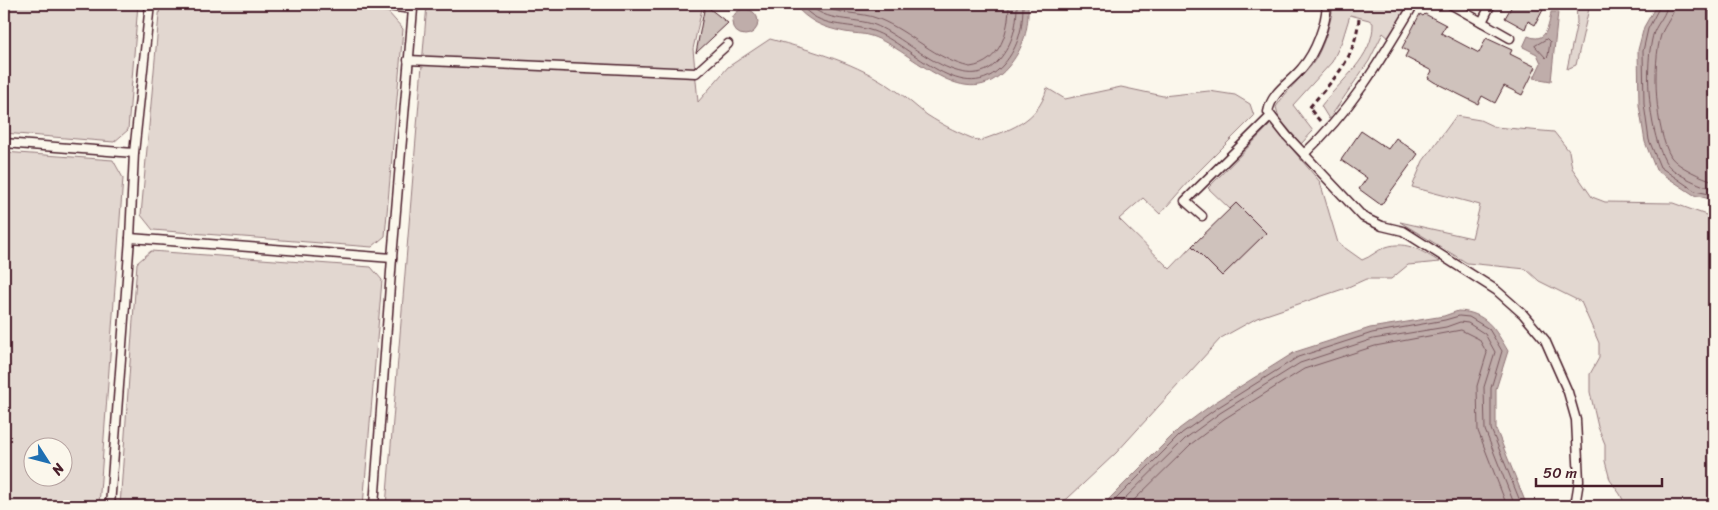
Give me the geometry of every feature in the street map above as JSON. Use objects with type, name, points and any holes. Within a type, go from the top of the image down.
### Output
[{"type":"lane","points":[[110,506],[130,238],[134,153],[150,4]]},
{"type":"lane","points":[[369,4],[413,9],[374,506]]},
{"type":"lane","points":[[1327,4],[1326,20],[1313,49],[1303,67],[1271,99],[1268,112],[1363,217],[1382,226],[1403,231],[1496,290],[1522,314],[1545,340],[1564,384],[1576,420],[1579,481],[1575,506]]},
{"type":"lane","points":[[1304,154],[1328,131],[1360,93],[1414,4]]},
{"type":"lane","points":[[1450,4],[1510,38]]},
{"type":"lane","points":[[1482,22],[1491,4]]},
{"type":"lane","points":[[408,60],[696,73],[728,44]]},
{"type":"lane","points":[[1202,216],[1186,201],[1271,116]]},
{"type":"lane","points":[[4,143],[134,153]]},
{"type":"lane","points":[[130,238],[392,258]]},
{"type":"path","points":[[1328,131],[1309,108],[1346,64],[1356,40],[1359,19]]},
{"type":"shaded area","points":[[4,4],[138,4],[128,130],[114,142],[4,133]]},
{"type":"shaded area","points":[[160,4],[296,4],[388,12],[403,29],[385,236],[372,247],[153,230],[141,215]]},
{"type":"shaded area","points":[[427,4],[703,4],[693,49],[698,102],[728,67],[770,39],[819,53],[865,72],[903,95],[933,119],[979,141],[1011,129],[1029,117],[1037,110],[1047,88],[1065,99],[1121,87],[1163,96],[1209,91],[1235,95],[1250,104],[1254,116],[1189,181],[1160,214],[1143,198],[1119,219],[1170,269],[1192,246],[1222,276],[1265,233],[1236,203],[1230,209],[1208,188],[1271,124],[1320,182],[1338,243],[1362,260],[1386,247],[1401,245],[1414,248],[1440,262],[1408,265],[1391,279],[1366,279],[1346,288],[1257,318],[1221,338],[1116,453],[1067,499],[1053,506],[386,506]]},
{"type":"shaded area","points":[[1333,4],[1412,4],[1390,39],[1383,33],[1369,61],[1329,119],[1321,106],[1355,68],[1368,47],[1372,35],[1373,23],[1369,20],[1350,15],[1342,41],[1332,62],[1293,105],[1313,131],[1301,144],[1279,118],[1276,107],[1311,66],[1319,53],[1331,19]]},
{"type":"shaded area","points":[[1576,4],[1590,4],[1576,65],[1567,69],[1577,22]]},
{"type":"shaded area","points":[[1456,116],[1480,120],[1495,127],[1554,132],[1569,151],[1572,168],[1592,197],[1605,202],[1673,203],[1709,216],[1714,222],[1714,506],[1626,506],[1610,480],[1605,461],[1605,444],[1598,427],[1590,392],[1590,374],[1599,358],[1599,343],[1581,302],[1539,281],[1526,269],[1467,263],[1400,222],[1472,238],[1480,205],[1412,187],[1423,161]]},
{"type":"shaded area","points":[[4,152],[113,160],[123,178],[99,506],[4,506]]},
{"type":"shaded area","points":[[151,251],[371,267],[382,280],[363,506],[120,506],[137,263]]},
{"type":"water","points":[[794,4],[1028,4],[1028,13],[1022,45],[1008,67],[992,81],[975,86],[957,83],[940,76],[887,43],[871,36],[823,26],[804,15]]},
{"type":"water","points":[[1657,4],[1714,4],[1714,200],[1694,195],[1656,170],[1645,142],[1639,105],[1638,50],[1644,27]]},
{"type":"water","points":[[745,9],[754,13],[758,22],[754,31],[745,35],[736,31],[732,22],[736,13]]},
{"type":"water","points":[[1551,12],[1558,12],[1551,81],[1534,78],[1541,63],[1537,54],[1523,47],[1528,36],[1539,38],[1543,36],[1548,28]]},
{"type":"water","points":[[1458,311],[1468,312],[1483,318],[1494,329],[1508,351],[1496,389],[1496,429],[1527,506],[1102,506],[1179,429],[1214,403],[1295,352],[1370,328],[1444,316]]},
{"type":"building","points":[[1513,4],[1546,4],[1535,25],[1528,21],[1525,29],[1505,18]]},
{"type":"building","points":[[705,5],[728,23],[696,53]]},
{"type":"building","points":[[1420,14],[1423,16],[1425,14],[1446,25],[1441,33],[1479,53],[1486,38],[1512,50],[1510,54],[1536,67],[1522,95],[1504,86],[1495,103],[1482,96],[1478,104],[1428,78],[1432,71],[1405,57],[1408,51],[1402,48]]},
{"type":"building","points":[[1361,131],[1388,149],[1396,138],[1418,154],[1381,205],[1359,189],[1367,178],[1341,160]]},
{"type":"building","points":[[1236,203],[1266,233],[1222,276],[1192,246]]}]
